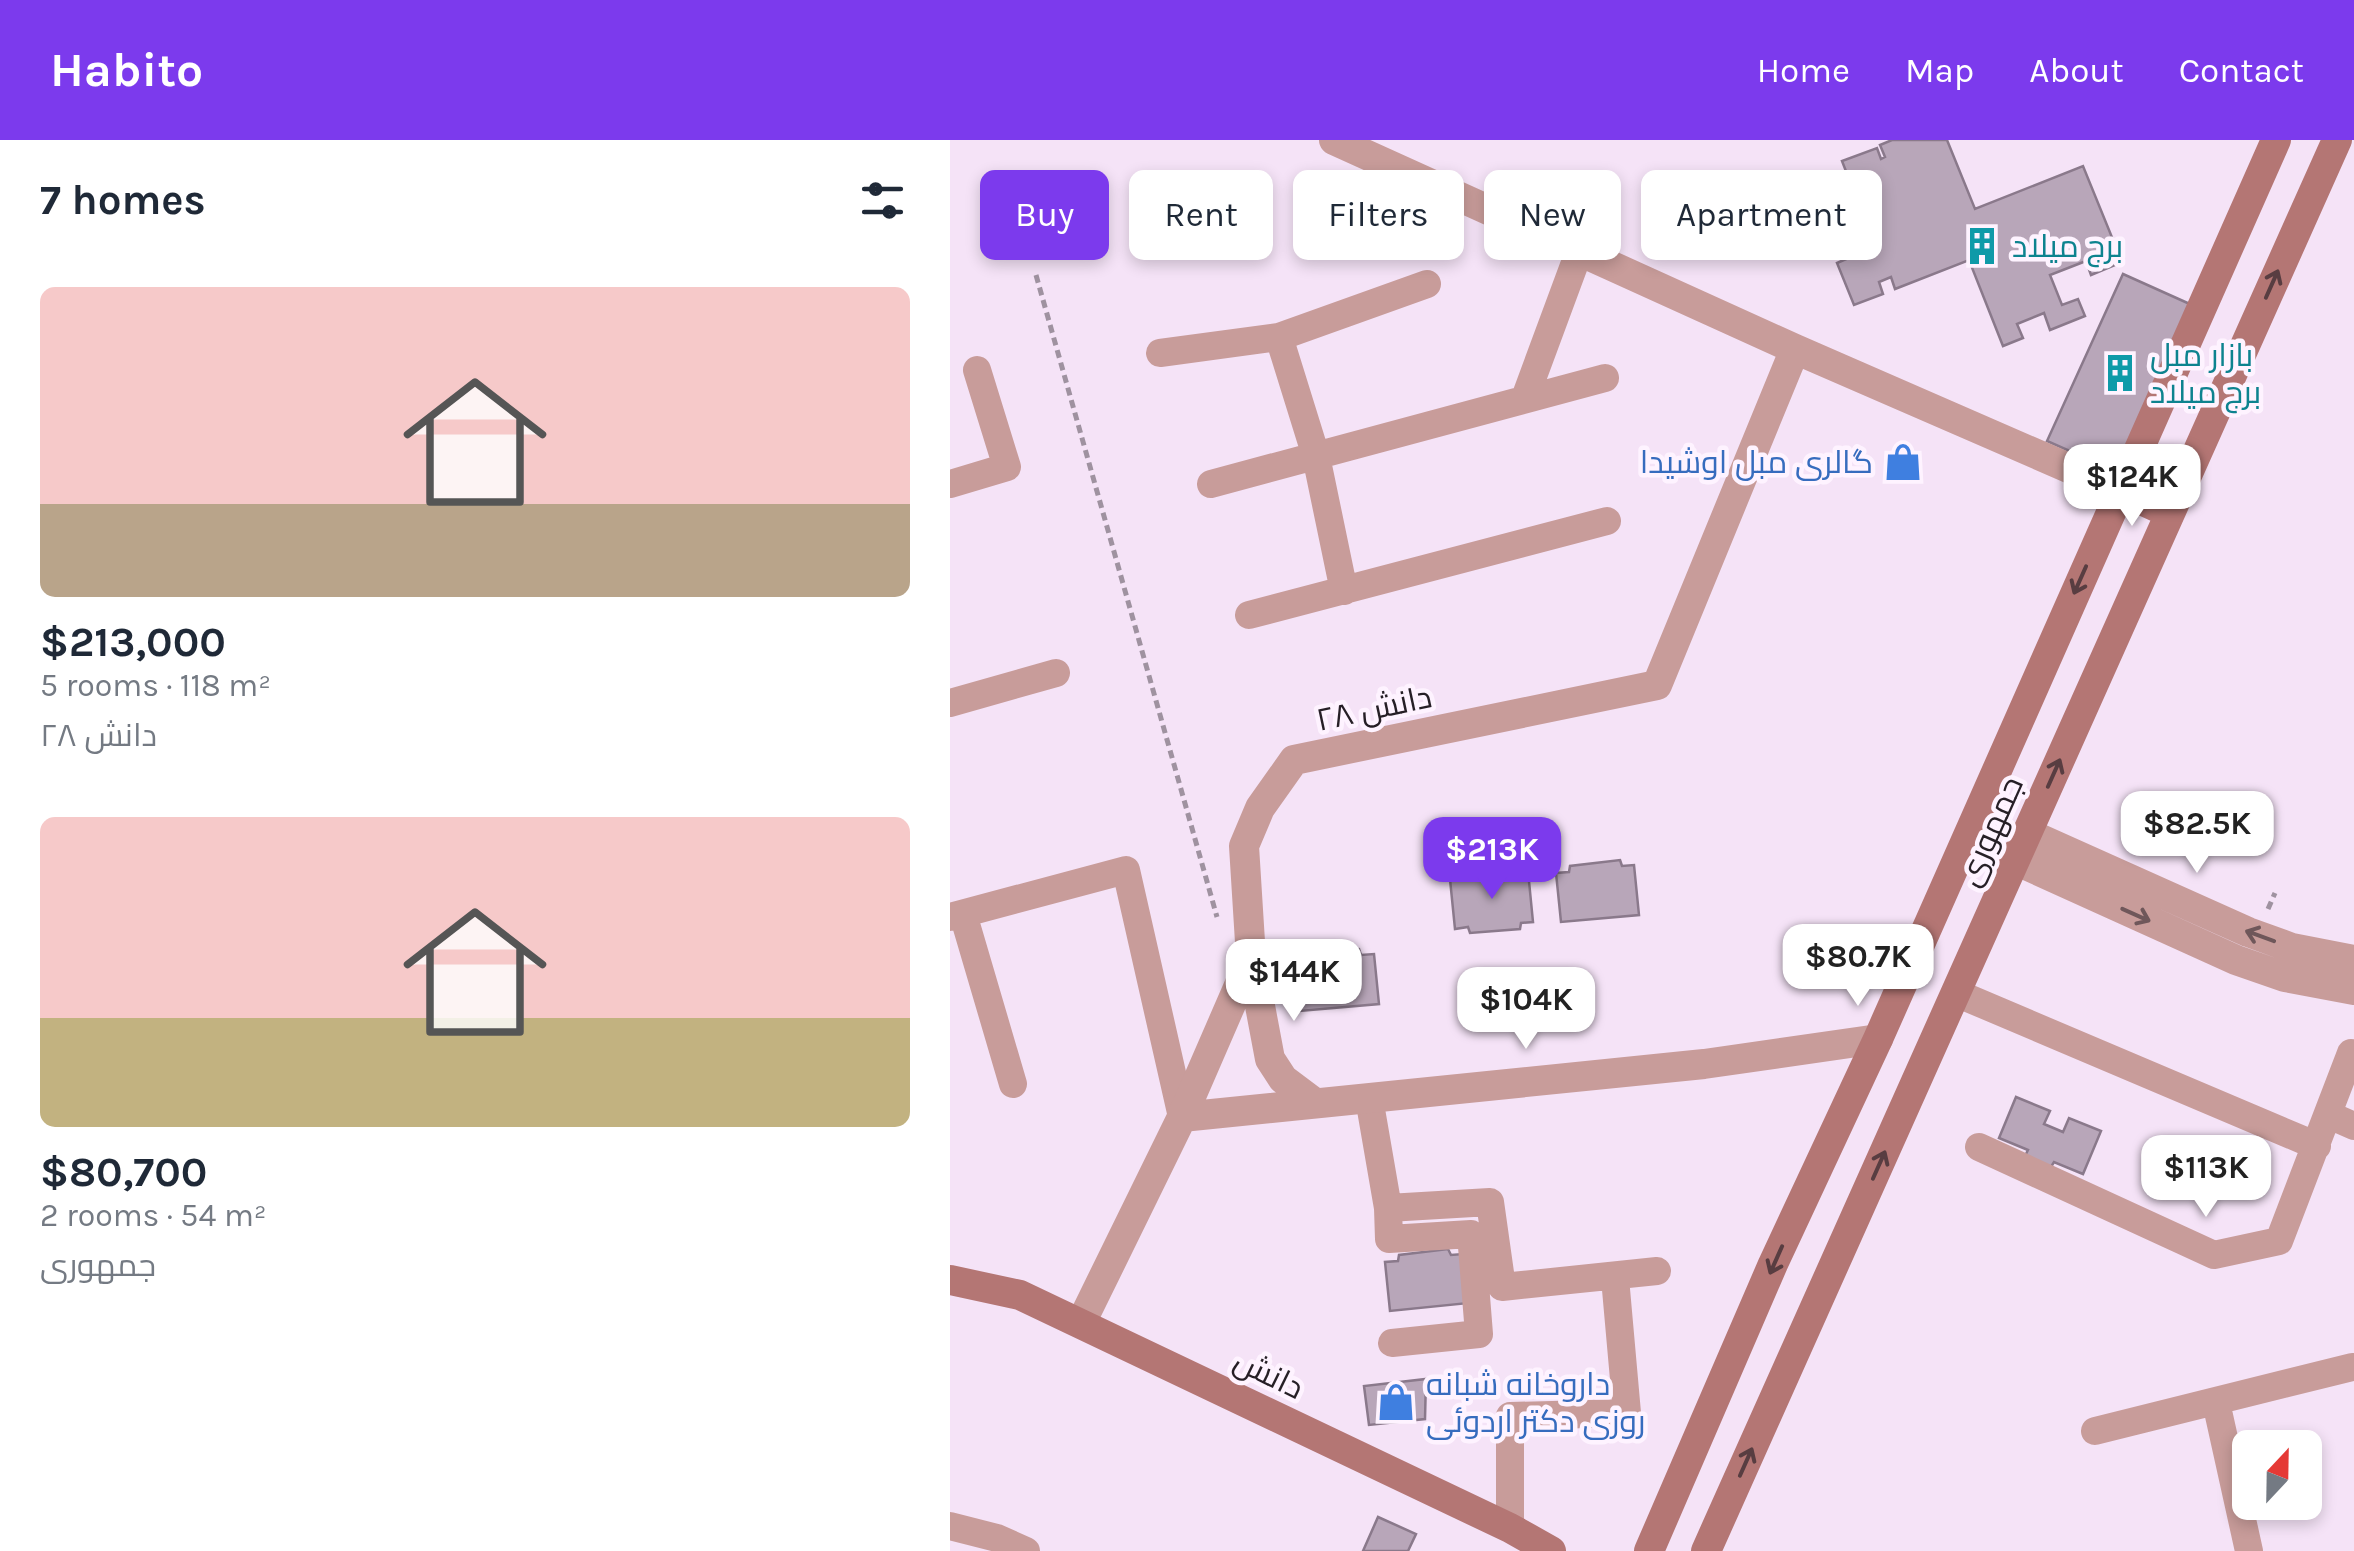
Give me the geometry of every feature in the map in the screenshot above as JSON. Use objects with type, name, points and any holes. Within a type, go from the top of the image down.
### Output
[{"type":"main road","name":"جمهوری","points":[[1649,1551],[1773,1264],[1878,1039],[2276,140]]},
{"type":"main road","name":"جمهوری","points":[[1706,1551],[2337,140]]},
{"type":"main road","points":[[2119,490],[2170,513]]},
{"type":"main road","name":"دانش","points":[[950,1280],[1020,1295],[1552,1551]]},
{"type":"street","points":[[1334,140],[1484,209]]},
{"type":"street","points":[[1524,398],[1576,260]]},
{"type":"street","points":[[1597,260],[2119,490]]},
{"type":"street","points":[[1160,353],[1279,337],[1427,284]]},
{"type":"street","points":[[1279,337],[1316,456],[1344,590]]},
{"type":"street","name":"دانش ۲۸","points":[[1081,1323],[1182,1117],[1252,958],[1244,846],[1260,808],[1294,760],[1657,685],[1794,349]]},
{"type":"street","points":[[950,484],[1007,467],[977,370]]},
{"type":"street","points":[[1211,484],[1605,378]]},
{"type":"street","points":[[1249,615],[1607,521]]},
{"type":"street","points":[[950,703],[1056,674]]},
{"type":"street","points":[[2021,847],[2292,948],[2354,960]]},
{"type":"street","points":[[2021,847],[2236,960],[2285,976],[2354,990]]},
{"type":"street","points":[[1013,1084],[956,916],[1126,870],[1182,1117],[1704,1064],[1878,1039]]},
{"type":"street","points":[[1252,958],[1270,1059],[1284,1078],[1315,1103]]},
{"type":"street","points":[[1956,994],[2317,1146]]},
{"type":"street","points":[[1979,1146],[2214,1255],[2278,1240],[2317,1146],[2342,1121],[2351,1054]]},
{"type":"street","points":[[1369,1098],[1388,1208],[1389,1239],[1471,1234],[1478,1334],[1392,1343]]},
{"type":"street","points":[[1388,1208],[1490,1202],[1502,1287],[1615,1278],[1657,1270]]},
{"type":"street","points":[[1510,1528],[1510,1416],[1626,1413],[1615,1278]]},
{"type":"street","points":[[2095,1432],[2352,1368]]},
{"type":"street","points":[[2216,1402],[2249,1551]]},
{"type":"street","points":[[950,1526],[998,1538],[1026,1551]]},
{"type":"path","points":[[1036,275],[1218,918]]},
{"type":"building","name":"برج میلاد","points":[[1892,140],[1947,140],[1975,209],[2083,166],[2122,262],[2091,275],[2086,261],[2050,275],[2062,305],[2078,299],[2085,316],[2050,330],[2044,313],[2017,324],[2023,338],[2003,346],[1969,260],[1895,289],[1891,277],[1879,282],[1883,294],[1854,305],[1837,263],[1882,260],[1882,170],[1846,170],[1842,161],[1877,148],[1881,159],[1885,157],[1880,145]]},
{"type":"building","name":"بازار مبل برج میلاد","points":[[2123,274],[2192,305],[2117,472],[2047,441]]},
{"type":"building","points":[[1620,860],[1622,866],[1634,865],[1639,915],[1561,922],[1556,873],[1569,872],[1570,866]]},
{"type":"building","points":[[1528,871],[1533,922],[1521,923],[1520,929],[1470,933],[1468,927],[1455,929],[1450,879]]},
{"type":"building","points":[[1359,949],[1361,955],[1374,954],[1379,1004],[1300,1011],[1296,962],[1308,961],[1309,955]]},
{"type":"building","points":[[2016,1097],[2050,1111],[2044,1124],[2063,1132],[2069,1118],[2101,1131],[2083,1174],[2025,1156],[2028,1150],[1999,1138]]},
{"type":"building","points":[[1448,1249],[1451,1255],[1463,1254],[1469,1303],[1390,1311],[1385,1262],[1398,1261],[1399,1255]]},
{"type":"building","name":"داروخانه شبانه روزی دکتر اردوئی","points":[[1426,1379],[1425,1419],[1369,1425],[1364,1386]]},
{"type":"building","points":[[1378,1517],[1416,1534],[1408,1551],[1363,1551]]},
{"type":"place","name":"برج میلاد","points":[[1982,246]]},
{"type":"place","name":"بازار مبل برج میلاد","points":[[2120,373]]},
{"type":"place","name":"گالری مبل اوشیدا","points":[[1903,462]]},
{"type":"place","name":"داروخانه شبانه روزی دکتر اردوئی","points":[[1396,1402]]}]
